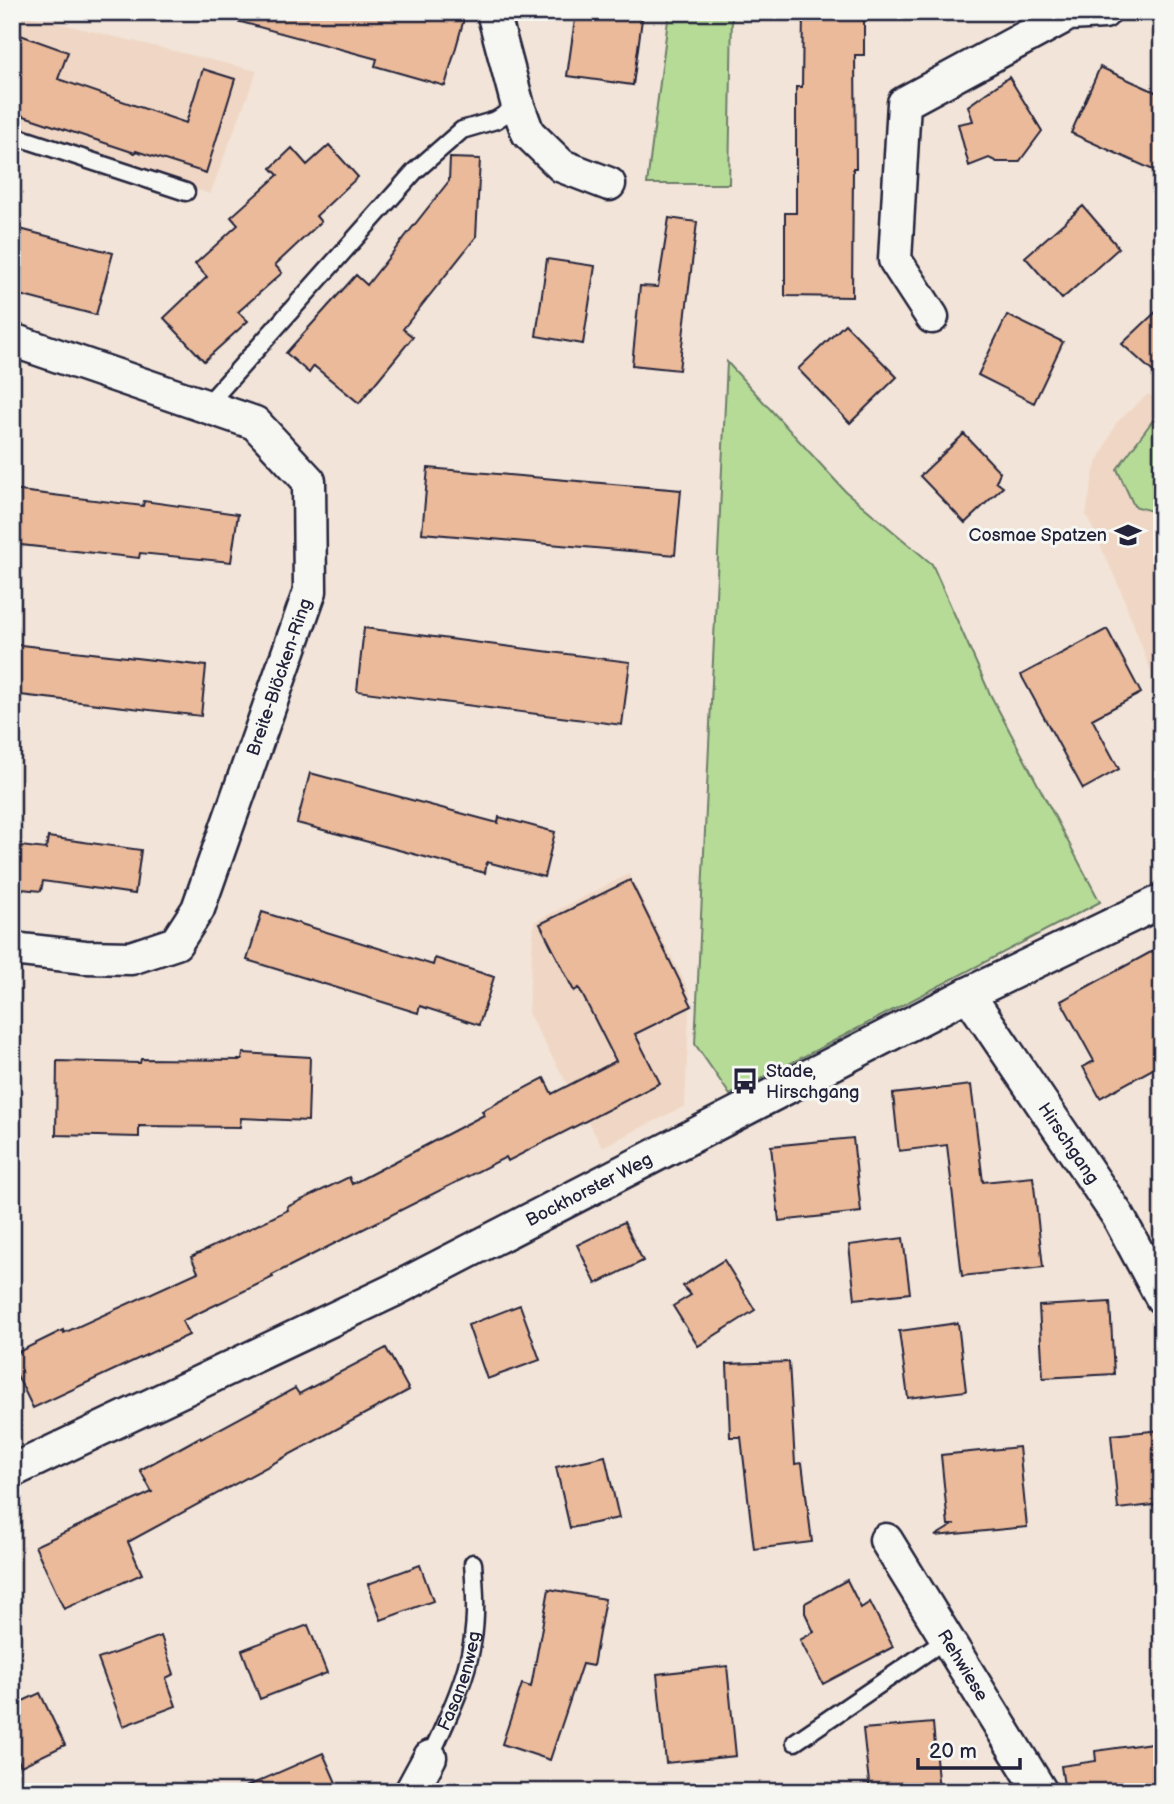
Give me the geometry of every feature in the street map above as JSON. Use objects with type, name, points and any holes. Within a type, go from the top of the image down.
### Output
[{"type":"street","points":[[493,12],[518,106],[528,133],[562,166],[609,184]]},
{"type":"street","points":[[932,317],[895,260],[904,103],[1069,14],[1104,12]]},
{"type":"street","name":"Breite-Blöcken-Ring","points":[[12,340],[255,423],[309,481],[310,591],[198,909],[176,943],[131,958],[85,957],[12,949]]},
{"type":"street","name":"Bockhorster Weg","points":[[12,1471],[392,1291],[968,993],[1162,901]]},
{"type":"street","name":"Hirschgang","points":[[968,993],[1118,1216],[1162,1298]]},
{"type":"street","name":"Rehwiese","points":[[886,1540],[1041,1792]]},
{"type":"street","name":"Fasanenweg","points":[[411,1792],[430,1757]]},
{"type":"lane","points":[[207,405],[415,171],[462,130],[496,120],[518,106]]},
{"type":"lane","points":[[12,135],[186,192]]},
{"type":"lane","name":"Fasanenweg","points":[[430,1757],[454,1702],[472,1643],[475,1602],[473,1563]]},
{"type":"lane","points":[[794,1742],[946,1639]]},
{"type":"shaded area","points":[[12,12],[257,71],[210,194],[12,129]]},
{"type":"shaded area","name":"Cosmae Spatzen","points":[[1148,394],[1162,402],[1162,701],[1121,591],[1086,514],[1094,470],[1116,423]]},
{"type":"shaded area","points":[[629,874],[690,993],[685,1106],[602,1147],[528,1013],[534,922]]},
{"type":"green space","points":[[669,12],[732,12],[729,184],[647,184]]},
{"type":"green space","points":[[727,362],[845,491],[932,564],[990,694],[1100,902],[730,1095],[695,1044]]},
{"type":"green space","points":[[1156,416],[1162,420],[1162,514],[1134,506],[1117,469]]},
{"type":"building","points":[[238,12],[441,12],[464,19],[445,86],[375,66],[377,59],[237,21]]},
{"type":"building","points":[[576,12],[643,12],[633,85],[567,76]]},
{"type":"building","points":[[803,12],[864,12],[864,55],[855,55],[856,168],[853,168],[852,297],[785,296],[785,213],[796,213],[796,87],[802,87]]},
{"type":"building","points":[[12,32],[68,52],[58,79],[186,123],[203,69],[235,79],[206,173],[136,151],[135,153],[12,112]]},
{"type":"building","points":[[1100,67],[1162,95],[1162,174],[1071,133]]},
{"type":"building","points":[[1009,77],[1042,131],[1019,162],[997,162],[989,158],[969,166],[958,124],[973,121],[968,106]]},
{"type":"building","points":[[329,145],[358,177],[316,216],[321,222],[275,265],[282,273],[238,312],[248,321],[204,361],[164,318],[207,277],[195,264],[238,225],[231,217],[278,175],[271,168],[292,148],[307,165]]},
{"type":"building","points":[[450,158],[480,159],[476,237],[403,329],[413,337],[359,403],[314,366],[309,373],[286,353],[356,275],[367,285],[449,181]]},
{"type":"building","points":[[1083,206],[1119,248],[1062,299],[1025,257]]},
{"type":"building","points":[[669,218],[697,222],[679,370],[632,365],[640,286],[658,287]]},
{"type":"building","points":[[12,227],[113,253],[96,315],[12,293]]},
{"type":"building","points":[[547,259],[595,266],[583,344],[536,336]]},
{"type":"building","points":[[1162,306],[1162,380],[1122,344]]},
{"type":"building","points":[[1007,315],[1063,342],[1034,403],[978,375]]},
{"type":"building","points":[[845,324],[897,377],[850,423],[798,369]]},
{"type":"building","points":[[964,434],[1000,472],[996,482],[1003,487],[965,523],[920,476]]},
{"type":"building","points":[[428,468],[681,490],[675,555],[422,533]]},
{"type":"building","points":[[12,490],[143,506],[144,501],[238,514],[231,562],[140,553],[139,558],[12,544]]},
{"type":"building","points":[[364,628],[630,662],[622,725],[357,691]]},
{"type":"building","points":[[1107,629],[1141,693],[1092,719],[1119,769],[1083,789],[1021,675]]},
{"type":"building","points":[[12,644],[206,666],[201,716],[12,694]]},
{"type":"building","points":[[310,773],[498,823],[499,817],[555,832],[544,877],[487,862],[485,873],[297,823]]},
{"type":"building","points":[[48,837],[141,850],[135,894],[43,881],[41,891],[12,888],[12,845],[46,849]]},
{"type":"building","points":[[630,880],[692,1006],[635,1034],[660,1083],[508,1161],[506,1157],[182,1321],[189,1335],[33,1408],[12,1365],[12,1355],[198,1272],[191,1257],[349,1177],[352,1184],[484,1115],[482,1111],[544,1078],[552,1094],[616,1061],[579,988],[574,991],[540,924]]},
{"type":"building","points":[[262,912],[433,965],[435,958],[494,977],[479,1025],[420,1006],[418,1013],[247,960]]},
{"type":"building","points":[[1162,946],[1162,1064],[1100,1098],[1083,1067],[1094,1061],[1061,1001]]},
{"type":"building","points":[[243,1053],[310,1057],[308,1121],[241,1118],[240,1127],[139,1126],[139,1137],[56,1135],[57,1061],[140,1063],[141,1059],[242,1060]]},
{"type":"building","points":[[971,1085],[983,1182],[1033,1177],[1043,1267],[962,1276],[947,1145],[899,1151],[893,1094]]},
{"type":"building","points":[[853,1138],[861,1212],[779,1221],[771,1146]]},
{"type":"building","points":[[624,1222],[643,1261],[596,1284],[577,1245]]},
{"type":"building","points":[[903,1238],[910,1293],[855,1299],[849,1245]]},
{"type":"building","points":[[724,1260],[755,1310],[698,1346],[673,1306],[691,1295],[683,1286]]},
{"type":"building","points":[[1110,1302],[1114,1374],[1043,1378],[1039,1306]]},
{"type":"building","points":[[520,1305],[540,1360],[487,1379],[468,1325]]},
{"type":"building","points":[[958,1323],[966,1391],[908,1398],[899,1331]]},
{"type":"building","points":[[386,1348],[409,1390],[128,1542],[142,1574],[64,1609],[35,1546],[152,1492],[140,1470],[295,1388],[299,1394]]},
{"type":"building","points":[[789,1362],[795,1464],[802,1463],[812,1542],[754,1549],[741,1437],[730,1437],[727,1364]]},
{"type":"building","points":[[1162,1430],[1162,1504],[1118,1509],[1111,1435]]},
{"type":"building","points":[[1019,1447],[1027,1527],[935,1536],[953,1525],[948,1525],[941,1455]]},
{"type":"building","points":[[605,1456],[619,1518],[570,1528],[556,1467]]},
{"type":"building","points":[[420,1565],[433,1601],[381,1620],[368,1584]]},
{"type":"building","points":[[847,1580],[861,1608],[870,1602],[893,1647],[823,1684],[800,1640],[814,1632],[805,1613],[805,1603]]},
{"type":"building","points":[[549,1589],[605,1599],[593,1666],[582,1664],[550,1760],[502,1744],[522,1684],[531,1687]]},
{"type":"building","points":[[308,1625],[327,1673],[260,1699],[242,1650]]},
{"type":"building","points":[[161,1636],[174,1674],[166,1678],[176,1706],[123,1726],[98,1659]]},
{"type":"building","points":[[727,1666],[736,1756],[666,1763],[657,1674]]},
{"type":"building","points":[[40,1693],[65,1745],[21,1766],[12,1748],[12,1706]]},
{"type":"building","points":[[933,1723],[939,1792],[870,1792],[863,1729]]},
{"type":"building","points":[[1159,1742],[1162,1792],[1065,1792],[1061,1766],[1096,1761],[1095,1751]]},
{"type":"building","points":[[323,1753],[340,1792],[234,1792]]},
{"type":"place","name":"Cosmae Spatzen","points":[[1128,535]]},
{"type":"place","name":"Stade, Hirschgang","points":[[745,1081]]}]
